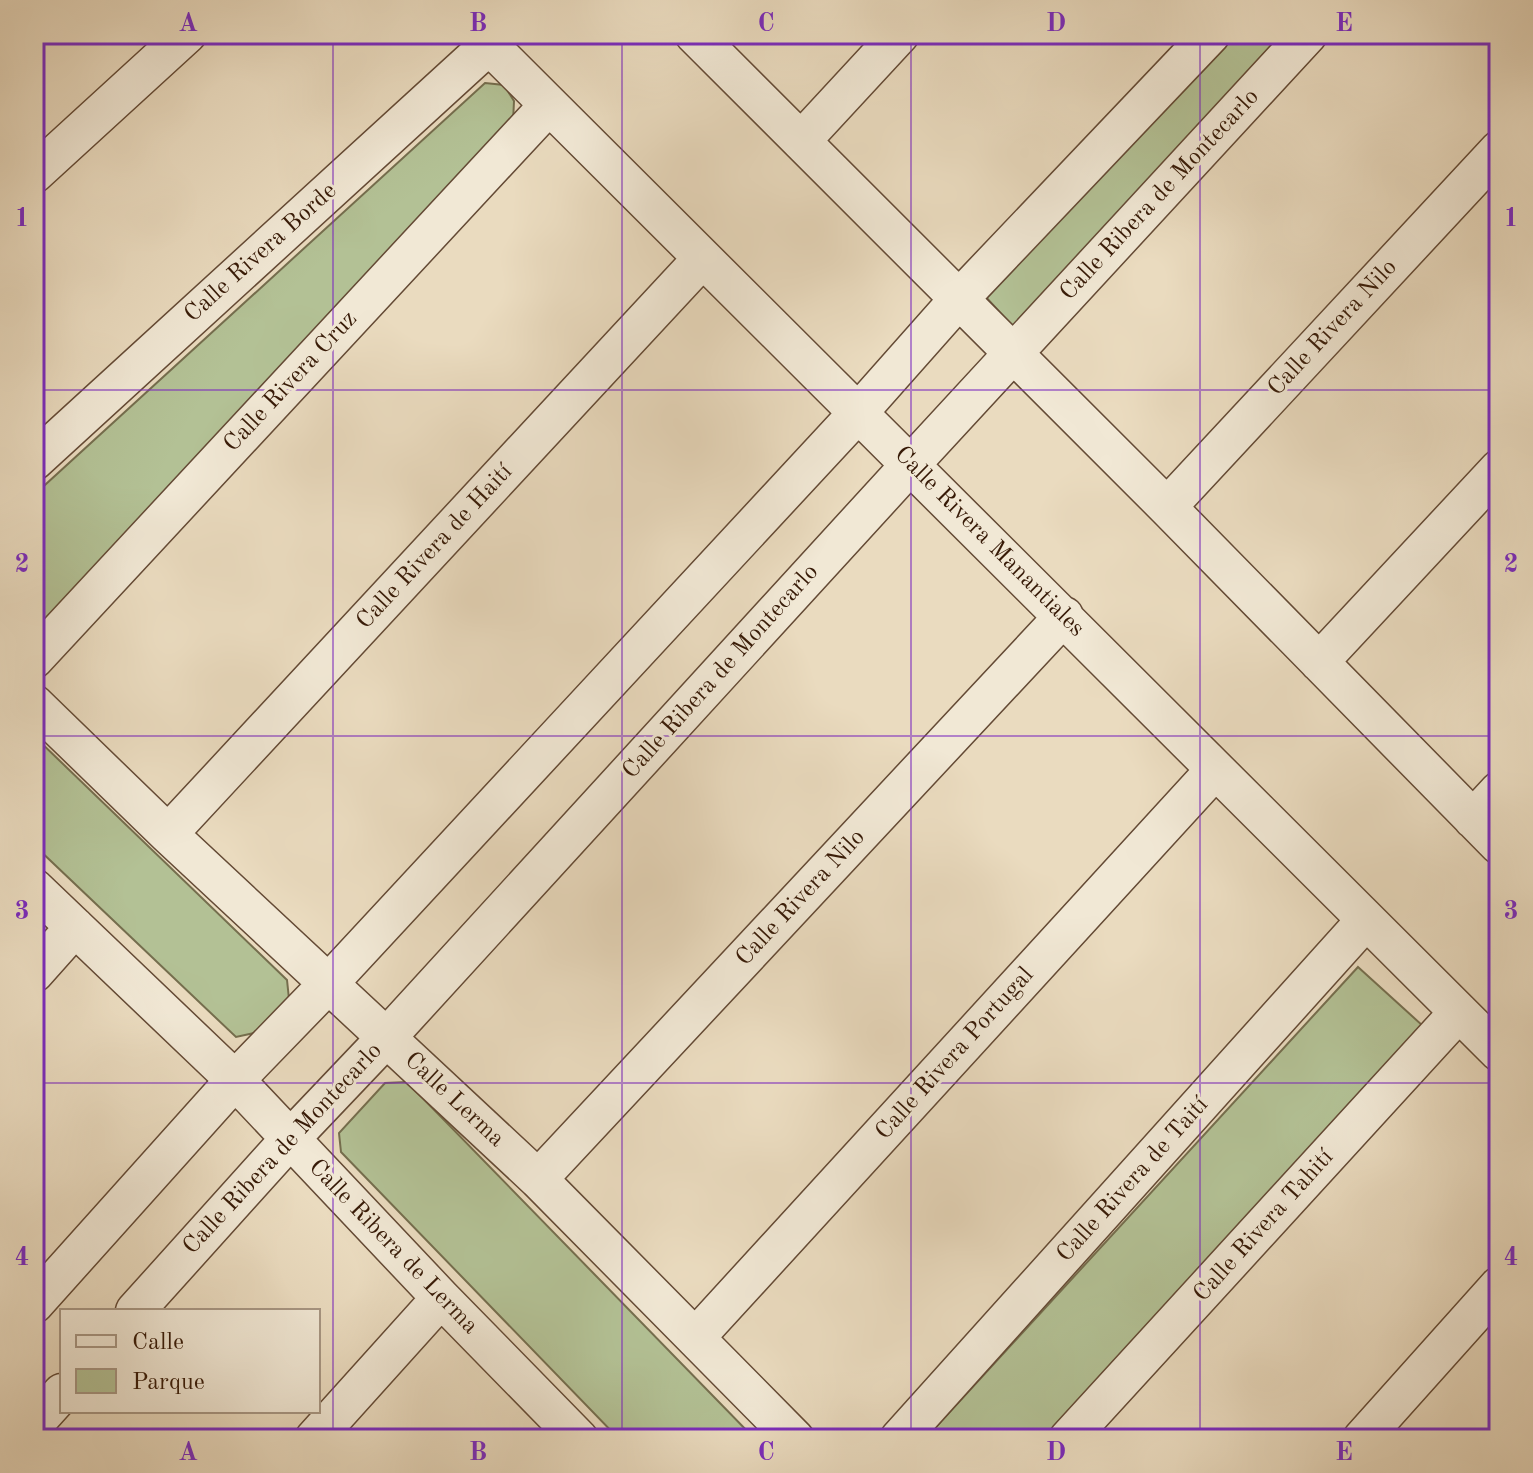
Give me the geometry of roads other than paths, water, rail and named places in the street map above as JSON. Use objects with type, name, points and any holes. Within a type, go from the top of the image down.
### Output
[{"type":"street","points":[[34,174],[187,34]]},
{"type":"street","points":[[694,34],[958,300],[1015,353],[1486,832],[1499,791]]},
{"type":"street","points":[[801,141],[900,34]]},
{"type":"street","points":[[34,1304],[235,1080],[328,984],[857,414],[958,300],[1211,34]]},
{"type":"street","name":"Calle Ribera de Montecarlo","points":[[137,1309],[1308,34]]},
{"type":"street","name":"Calle Rivera Manantiales","points":[[483,40],[1499,1052]]},
{"type":"street","name":"Calle Rivera Borde","points":[[39,446],[483,40]]},
{"type":"street","name":"Calle Rivera Cruz","points":[[34,659],[549,105]]},
{"type":"street","name":"Calle Rivera Nilo","points":[[1167,507],[1499,150]]},
{"type":"street","name":"Calle Rivera de Haití","points":[[168,834],[702,259]]},
{"type":"street","points":[[1319,662],[1499,469]]},
{"type":"street","name":"Calle Rivera Nilo","points":[[538,1179],[1064,616]]},
{"type":"street","name":"Calle Lerma","points":[[34,704],[168,834],[538,1179],[795,1439]]},
{"type":"street","name":"Calle Rivera Portugal","points":[[695,1338],[1215,770]]},
{"type":"street","name":"Calle Ribera de Lerma","points":[[34,888],[235,1080],[579,1439]]},
{"type":"street","name":"Calle Rivera de Taití","points":[[899,1439],[1366,920]]},
{"type":"street","points":[[34,973],[75,927]]},
{"type":"street","name":"Calle Rivera Tahití","points":[[1068,1439],[1459,1012]]},
{"type":"street","points":[[1362,1439],[1499,1286]]},
{"type":"street","points":[[314,1439],[441,1298]]},
{"type":"street","points":[[34,1424],[60,1395]]}]
